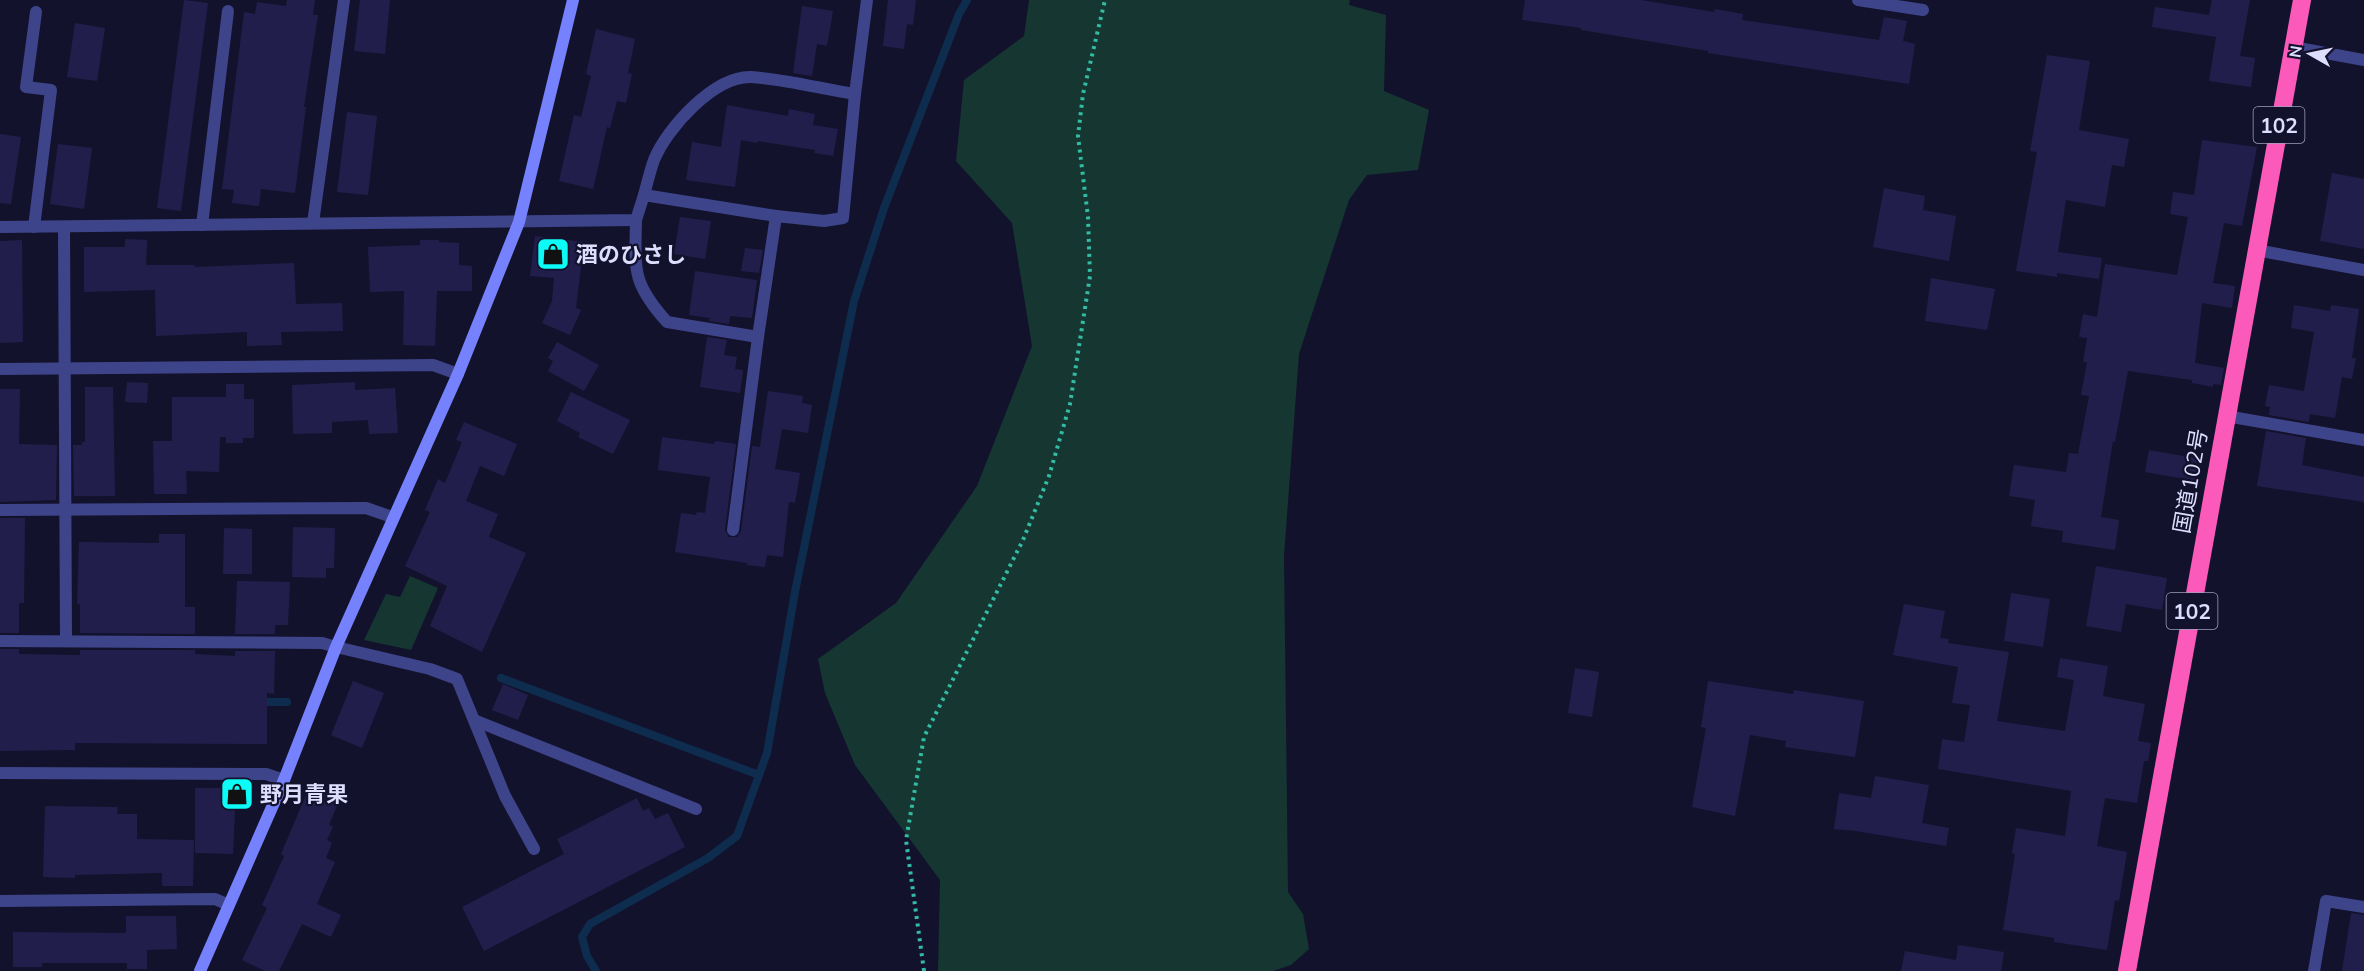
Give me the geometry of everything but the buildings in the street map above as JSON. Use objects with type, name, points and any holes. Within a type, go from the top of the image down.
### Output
[{"type":"highway","name":"国道102号","points":[[2127,971],[2302,0]]},
{"type":"street","points":[[313,224],[344,0]]},
{"type":"street","points":[[200,971],[284,780],[336,647],[392,517],[458,374],[519,222],[573,0]]},
{"type":"street","points":[[644,195],[776,216],[824,221],[843,218],[867,0]]},
{"type":"street","points":[[1858,0],[1923,10]]},
{"type":"street","points":[[202,225],[228,11]]},
{"type":"street","points":[[34,227],[51,90],[26,87],[36,12]]},
{"type":"street","points":[[2293,47],[2364,60]]},
{"type":"street","points":[[758,337],[667,322],[649,302],[640,284],[635,266],[636,220],[655,158],[676,124],[697,104],[729,80],[750,77],[855,94]]},
{"type":"street","points":[[733,530],[776,216]]},
{"type":"street","points":[[0,227],[636,220]]},
{"type":"street","points":[[64,227],[66,641]]},
{"type":"street","points":[[2256,250],[2364,270]]},
{"type":"street","points":[[0,369],[433,365],[458,374]]},
{"type":"street","points":[[2226,416],[2364,440]]},
{"type":"street","points":[[0,510],[366,508],[392,517]]},
{"type":"street","points":[[0,641],[322,642],[430,669],[457,679],[505,796],[534,849]]},
{"type":"street","points":[[474,720],[696,809]]},
{"type":"street","points":[[0,773],[266,774],[284,780]]},
{"type":"street","points":[[0,901],[215,899],[229,904]]},
{"type":"street","points":[[2314,971],[2326,901],[2364,907]]},
{"type":"path","points":[[924,971],[906,840],[924,737],[1023,540],[1049,476],[1070,404],[1090,276],[1088,217],[1078,136],[1083,94],[1105,0]]},
{"type":"green space","points":[[1029,0],[1350,0],[1349,5],[1386,15],[1384,91],[1429,110],[1418,170],[1367,175],[1349,200],[1299,354],[1284,556],[1288,892],[1303,914],[1309,949],[1291,965],[1273,971],[938,971],[940,880],[855,765],[825,693],[818,659],[896,603],[977,486],[1032,346],[1012,223],[956,161],[964,80],[1024,36]]},
{"type":"green space","points":[[410,576],[438,588],[411,650],[364,640],[386,594],[400,597]]},
{"type":"waterway","points":[[596,971],[587,956],[582,937],[590,924],[708,858],[737,836],[767,753],[795,592],[854,301],[884,208],[959,14],[967,0]]},
{"type":"waterway","points":[[501,678],[759,775]]},
{"type":"waterway","points":[[259,702],[287,702]]},
{"type":"place","name":"酒のひさし","points":[[553,254]]},
{"type":"place","name":"野月青果","points":[[237,794]]}]
